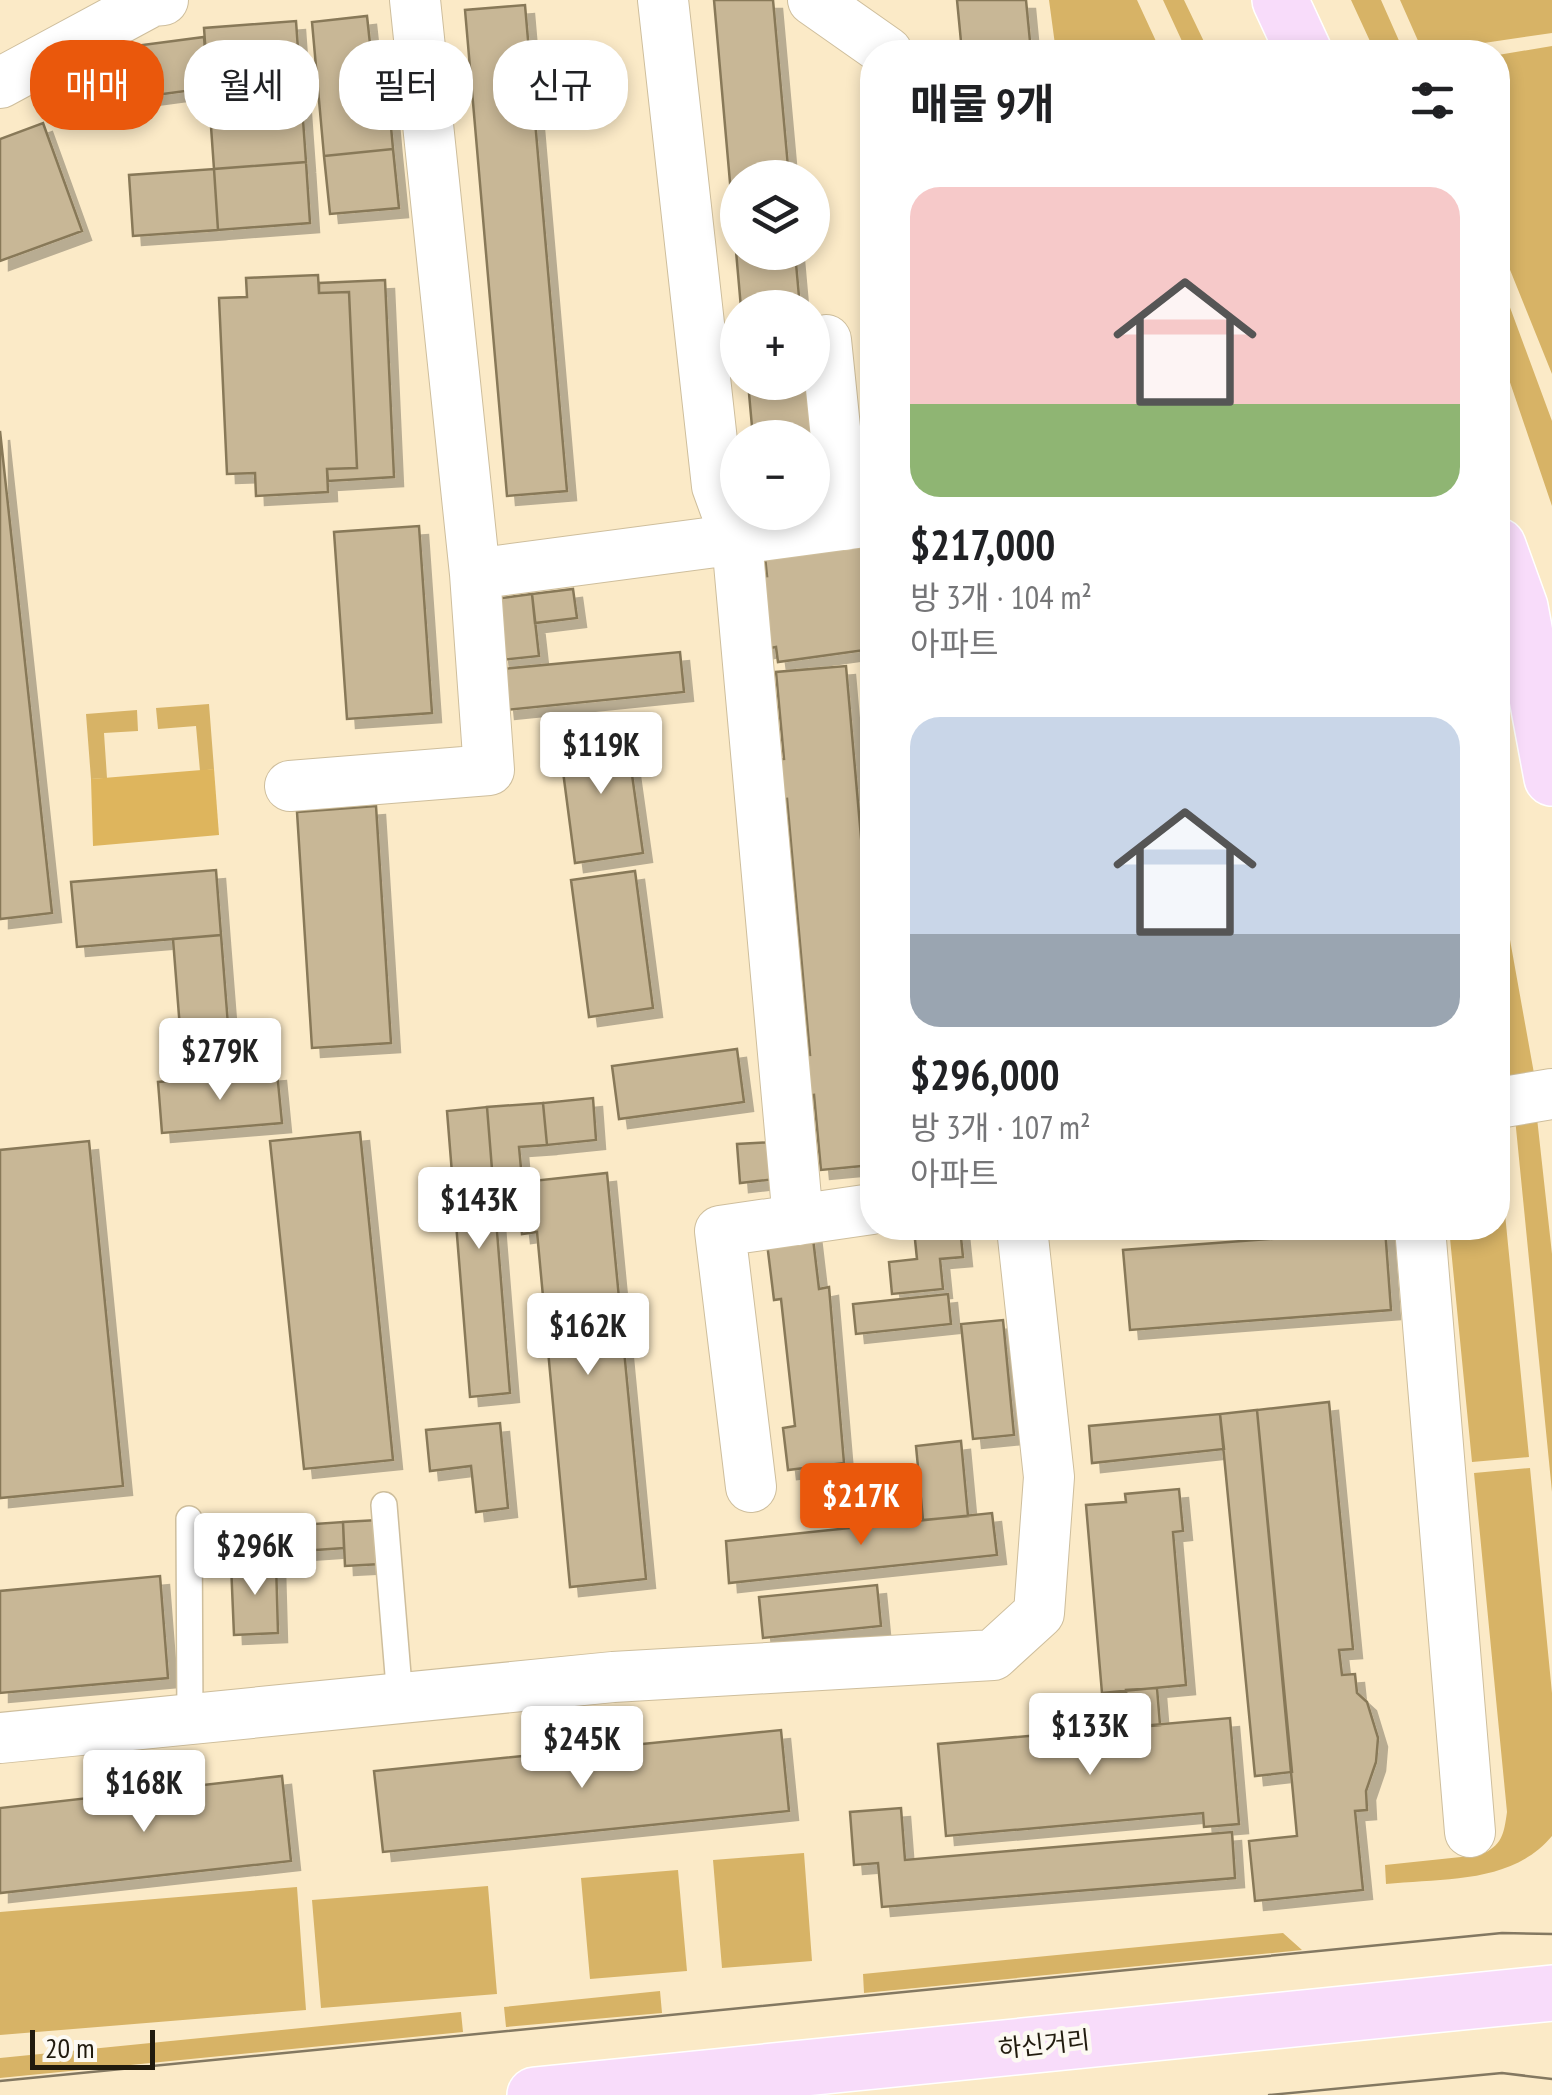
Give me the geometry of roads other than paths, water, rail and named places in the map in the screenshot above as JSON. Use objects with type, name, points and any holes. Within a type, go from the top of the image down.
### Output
[{"type":"main road","points":[[1280,0],[1298,40]]},
{"type":"main road","points":[[1510,579],[1520,607],[1552,778]]},
{"type":"main road","name":"하신거리","points":[[554,2094],[1552,1993]]},
{"type":"street","points":[[0,83],[152,0],[164,0]]},
{"type":"street","points":[[290,786],[489,770],[475,574],[414,0]]},
{"type":"street","points":[[663,0],[717,486],[737,541],[798,1220]]},
{"type":"street","points":[[813,0],[870,40]]},
{"type":"street","points":[[475,574],[859,523],[830,362]]},
{"type":"street","points":[[1510,1101],[1552,1094]]},
{"type":"street","points":[[751,1487],[720,1231],[860,1211]]},
{"type":"street","points":[[0,1738],[613,1678],[993,1656],[1039,1613],[1049,1476],[1023,1240]]},
{"type":"street","points":[[1421,1240],[1470,1832]]},
{"type":"lane","points":[[384,1504],[400,1699]]},
{"type":"lane","points":[[189,1519],[190,1720]]},
{"type":"tram line","points":[[0,2081],[1502,1933],[1552,1934]]},
{"type":"tram line","points":[[1269,2095],[1502,2073],[1552,2079]]}]
